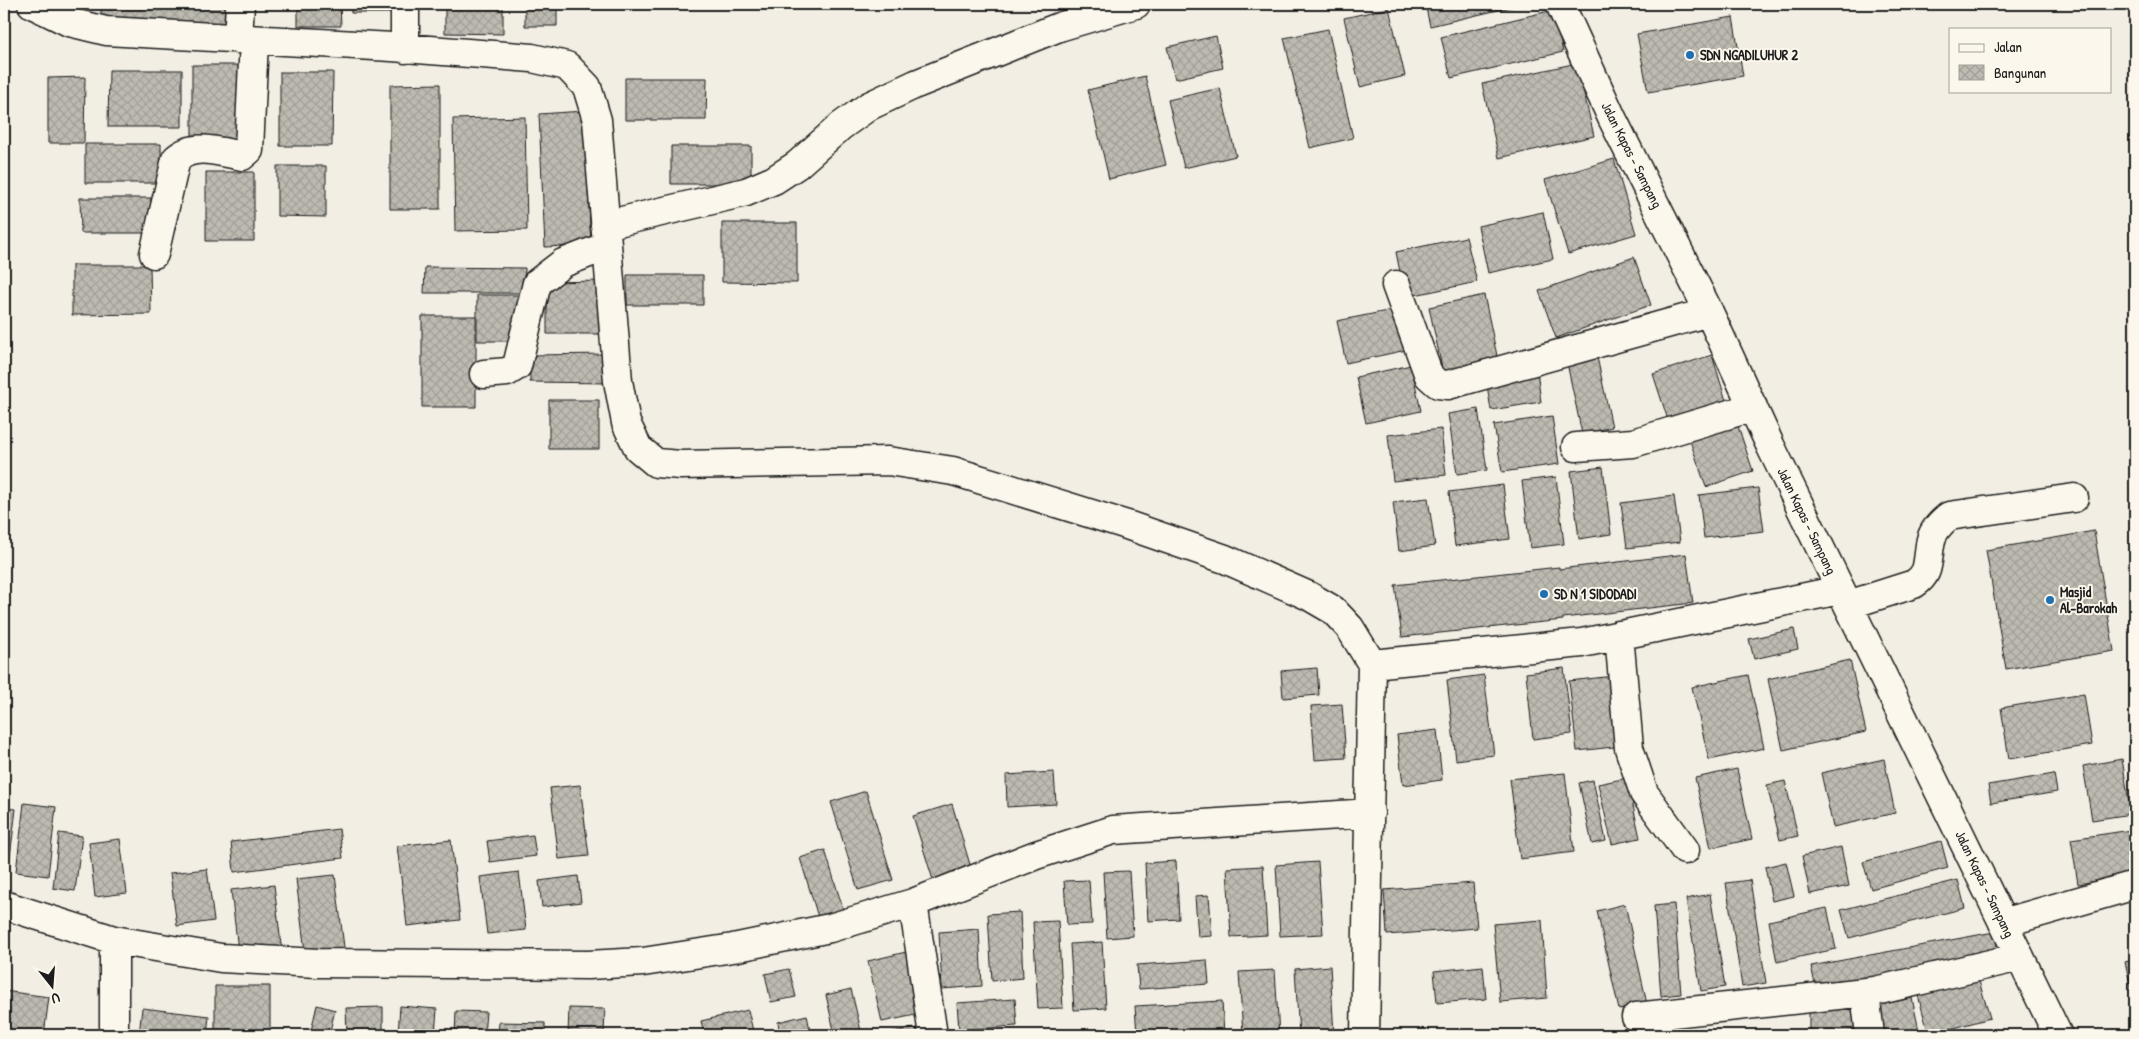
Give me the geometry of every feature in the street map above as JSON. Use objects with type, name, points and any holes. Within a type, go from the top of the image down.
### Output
[{"type":"street","points":[[32,4],[69,22],[106,31],[532,58],[567,66],[587,87],[597,120],[618,382],[626,423],[638,448],[656,463],[681,465],[888,461],[954,471],[1068,506],[1225,559],[1309,596],[1333,610],[1350,628],[1372,664],[1365,1035]]},
{"type":"street","points":[[154,254],[176,159],[183,152],[192,149],[242,156],[249,150],[246,39],[240,4]]},
{"type":"street","points":[[405,4],[405,49]]},
{"type":"street","points":[[484,374],[507,372],[517,366],[537,283],[563,263],[606,235],[746,192],[774,180],[797,165],[841,126],[869,106],[916,84],[1059,27],[1136,4]]},
{"type":"street","name":"Jalan Kapas - Sampang","points":[[1560,4],[1612,118],[1709,312],[1844,598],[2058,1035]]},
{"type":"street","points":[[1396,285],[1428,376],[1438,384],[1448,385],[1709,312]]},
{"type":"street","points":[[1576,447],[1633,443],[1753,407]]},
{"type":"street","points":[[1372,664],[1582,643],[1619,635],[1844,598],[1914,584],[1922,579],[1927,571],[1930,544],[1940,523],[1949,516],[2074,498]]},
{"type":"street","points":[[1619,635],[1629,748],[1644,792],[1684,850]]},
{"type":"street","points":[[4,905],[114,940],[221,958],[318,962],[588,965],[643,962],[750,945],[830,928],[914,903],[1036,855],[1113,830],[1370,812]]},
{"type":"street","points":[[2004,923],[2135,884]]},
{"type":"street","points":[[914,903],[933,1035]]},
{"type":"street","points":[[114,940],[114,1035]]},
{"type":"street","points":[[1636,1017],[1865,993],[2020,957]]},
{"type":"street","points":[[1865,993],[1870,1035]]},
{"type":"building","points":[[101,4],[230,4],[231,30],[101,26]]},
{"type":"building","points":[[298,4],[340,4],[341,26],[298,26]]},
{"type":"building","points":[[351,4],[397,4],[397,13],[351,13]]},
{"type":"building","points":[[445,4],[503,4],[503,34],[445,33]]},
{"type":"building","points":[[525,4],[557,4],[557,26],[525,26]]},
{"type":"building","points":[[1425,4],[1524,4],[1430,26]]},
{"type":"building","points":[[1389,8],[1405,76],[1360,87],[1344,18]]},
{"type":"building","points":[[1553,10],[1563,52],[1451,78],[1441,37]]},
{"type":"building","name":"SDN NGADILUHUR 2","points":[[1733,17],[1743,76],[1648,92],[1637,34]]},
{"type":"building","points":[[1328,29],[1353,138],[1310,148],[1284,38]]},
{"type":"building","points":[[1216,36],[1223,68],[1175,79],[1167,47]]},
{"type":"building","points":[[1577,63],[1594,136],[1499,158],[1482,84]]},
{"type":"building","points":[[192,65],[244,65],[243,140],[192,140]]},
{"type":"building","points":[[109,70],[182,70],[182,127],[108,127]]},
{"type":"building","points":[[280,72],[333,72],[332,146],[280,146]]},
{"type":"building","points":[[1145,76],[1166,165],[1109,179],[1088,90]]},
{"type":"building","points":[[85,77],[84,143],[48,143],[48,78]]},
{"type":"building","points":[[625,78],[707,78],[706,120],[625,120]]},
{"type":"building","points":[[440,84],[440,209],[390,209],[390,85]]},
{"type":"building","points":[[1220,88],[1236,156],[1184,168],[1168,100]]},
{"type":"building","points":[[584,111],[591,245],[545,247],[539,114]]},
{"type":"building","points":[[525,117],[527,230],[455,231],[453,119]]},
{"type":"building","points":[[85,144],[161,144],[161,183],[85,183]]},
{"type":"building","points":[[671,146],[751,146],[751,184],[671,184]]},
{"type":"building","points":[[1614,159],[1636,234],[1568,254],[1545,180]]},
{"type":"building","points":[[277,166],[326,166],[326,217],[277,216]]},
{"type":"building","points":[[206,172],[254,172],[254,241],[206,241]]},
{"type":"building","points":[[80,198],[151,198],[151,233],[81,233]]},
{"type":"building","points":[[1543,212],[1553,259],[1488,273],[1478,226]]},
{"type":"building","points":[[722,223],[797,223],[797,283],[722,282]]},
{"type":"building","points":[[1466,237],[1477,282],[1405,297],[1396,252]]},
{"type":"building","points":[[1634,257],[1651,305],[1556,338],[1539,291]]},
{"type":"building","points":[[72,265],[150,265],[151,314],[72,315]]},
{"type":"building","points":[[425,267],[525,268],[524,293],[424,293]]},
{"type":"building","points":[[627,275],[703,275],[703,305],[627,305]]},
{"type":"building","points":[[602,281],[601,334],[547,334],[547,282]]},
{"type":"building","points":[[477,295],[523,295],[522,341],[477,341]]},
{"type":"building","points":[[1484,295],[1499,365],[1444,377],[1429,307]]},
{"type":"building","points":[[1402,308],[1411,349],[1346,363],[1337,321]]},
{"type":"building","points":[[422,316],[476,316],[476,407],[422,407]]},
{"type":"building","points":[[609,354],[608,383],[530,382],[530,355]]},
{"type":"building","points":[[1712,355],[1727,404],[1669,423],[1653,374]]},
{"type":"building","points":[[1597,357],[1612,427],[1582,434],[1567,363]]},
{"type":"building","points":[[1411,365],[1421,411],[1366,423],[1356,377]]},
{"type":"building","points":[[1537,371],[1541,402],[1491,410],[1486,379]]},
{"type":"building","points":[[549,400],[599,400],[599,449],[549,449]]},
{"type":"building","points":[[1478,409],[1487,470],[1457,474],[1448,414]]},
{"type":"building","points":[[1552,416],[1559,464],[1502,472],[1494,425]]},
{"type":"building","points":[[1737,423],[1753,471],[1706,487],[1689,438]]},
{"type":"building","points":[[1441,429],[1446,475],[1393,481],[1388,435]]},
{"type":"building","points":[[1603,467],[1611,534],[1579,539],[1571,471]]},
{"type":"building","points":[[1556,477],[1564,544],[1530,548],[1522,481]]},
{"type":"building","points":[[1503,485],[1510,539],[1455,546],[1449,492]]},
{"type":"building","points":[[1758,488],[1764,531],[1704,538],[1699,495]]},
{"type":"building","points":[[1674,496],[1680,542],[1627,548],[1621,503]]},
{"type":"building","points":[[1428,498],[1435,546],[1399,551],[1393,502]]},
{"type":"building","name":"Masjid Al-Barokah","points":[[2094,531],[2114,651],[2006,669],[1986,550]]},
{"type":"building","name":"SD N 1 SIDODADI","points":[[1686,554],[1693,603],[1563,618],[1563,620],[1402,637],[1395,585]]},
{"type":"building","points":[[1794,629],[1798,649],[1754,659],[1749,639]]},
{"type":"building","points":[[1850,660],[1866,732],[1783,750],[1768,679]]},
{"type":"building","points":[[1317,668],[1319,695],[1283,698],[1281,671]]},
{"type":"building","points":[[1564,668],[1572,734],[1533,739],[1526,673]]},
{"type":"building","points":[[1484,675],[1494,755],[1456,760],[1447,680]]},
{"type":"building","points":[[1748,675],[1764,748],[1709,760],[1692,687]]},
{"type":"building","points":[[1614,676],[1623,746],[1577,751],[1569,681]]},
{"type":"building","points":[[2084,694],[2092,745],[2009,759],[2001,708]]},
{"type":"building","points":[[1342,704],[1346,758],[1315,760],[1311,706]]},
{"type":"building","points":[[1437,730],[1442,780],[1403,785],[1397,735]]},
{"type":"building","points":[[1884,759],[1895,813],[1833,827],[1821,773]]},
{"type":"building","points":[[2122,759],[2131,814],[2092,820],[2083,766]]},
{"type":"building","points":[[1737,769],[1752,839],[1711,848],[1695,778]]},
{"type":"building","points":[[1054,772],[1056,804],[1007,807],[1006,775]]},
{"type":"building","points":[[1565,773],[1574,852],[1520,859],[1510,779]]},
{"type":"building","points":[[2054,774],[2057,792],[1991,803],[1988,785]]},
{"type":"building","points":[[1627,778],[1640,838],[1612,844],[1598,784]]},
{"type":"building","points":[[1593,780],[1606,841],[1592,844],[1579,783]]},
{"type":"building","points":[[1785,781],[1798,836],[1780,840],[1767,785]]},
{"type":"building","points":[[580,785],[589,856],[559,859],[550,788]]},
{"type":"building","points":[[866,791],[893,880],[858,890],[831,802]]},
{"type":"building","points":[[24,803],[56,807],[48,876],[16,872]]},
{"type":"building","points":[[952,804],[971,868],[933,880],[913,816]]},
{"type":"building","points":[[4,808],[16,809],[8,873],[4,873]]},
{"type":"building","points":[[339,829],[343,858],[234,872],[231,842]]},
{"type":"building","points":[[2131,830],[2135,856],[2135,875],[2078,884],[2071,839]]},
{"type":"building","points":[[59,833],[82,836],[75,891],[53,888]]},
{"type":"building","points":[[533,835],[536,856],[490,862],[487,841]]},
{"type":"building","points":[[120,839],[127,893],[95,897],[89,843]]},
{"type":"building","points":[[451,840],[460,920],[407,926],[397,846]]},
{"type":"building","points":[[1941,841],[1948,868],[1871,889],[1863,862]]},
{"type":"building","points":[[1841,847],[1849,886],[1810,894],[1802,856]]},
{"type":"building","points":[[825,850],[843,909],[818,917],[800,858]]},
{"type":"building","points":[[1176,861],[1179,919],[1148,921],[1145,863]]},
{"type":"building","points":[[1318,862],[1323,934],[1280,936],[1276,865]]},
{"type":"building","points":[[1786,862],[1794,896],[1772,901],[1765,867]]},
{"type":"building","points":[[1263,866],[1267,935],[1231,937],[1227,868]]},
{"type":"building","points":[[207,869],[214,921],[177,926],[170,873]]},
{"type":"building","points":[[1129,871],[1133,936],[1107,938],[1103,872]]},
{"type":"building","points":[[519,872],[526,930],[487,934],[480,877]]},
{"type":"building","points":[[335,875],[345,955],[306,960],[296,879]]},
{"type":"building","points":[[578,876],[581,902],[542,907],[539,881]]},
{"type":"building","points":[[1089,880],[1092,924],[1067,925],[1064,881]]},
{"type":"building","points":[[1750,880],[1766,983],[1742,987],[1726,883]]},
{"type":"building","points":[[1958,880],[1965,908],[1849,938],[1841,910]]},
{"type":"building","points":[[1473,883],[1477,928],[1387,935],[1384,890]]},
{"type":"building","points":[[274,885],[282,953],[239,959],[231,890]]},
{"type":"building","points":[[1710,894],[1725,987],[1701,991],[1686,899]]},
{"type":"building","points":[[1209,895],[1212,936],[1198,937],[1195,896]]},
{"type":"building","points":[[1625,904],[1647,1004],[1619,1010],[1597,911]]},
{"type":"building","points":[[1674,904],[1681,994],[1661,996],[1654,906]]},
{"type":"building","points":[[1827,908],[1836,949],[1777,962],[1769,921]]},
{"type":"building","points":[[1020,912],[1023,978],[992,981],[988,914]]},
{"type":"building","points":[[1542,920],[1547,998],[1500,1002],[1493,924]]},
{"type":"building","points":[[1058,921],[1063,1008],[1038,1009],[1033,922]]},
{"type":"building","points":[[979,929],[982,986],[942,989],[939,932]]},
{"type":"building","points":[[1994,932],[1999,955],[1816,989],[1811,966]]},
{"type":"building","points":[[1102,942],[1106,1008],[1074,1010],[1070,944]]},
{"type":"building","points":[[906,952],[920,1014],[882,1022],[868,961]]},
{"type":"building","points":[[2135,959],[2135,1005],[2125,962]]},
{"type":"building","points":[[1207,960],[1209,984],[1139,989],[1137,965]]},
{"type":"building","points":[[1330,966],[1334,1035],[1299,1035],[1295,969]]},
{"type":"building","points":[[1483,966],[1486,999],[1437,1003],[1434,971]]},
{"type":"building","points":[[789,969],[796,997],[771,1002],[765,974]]},
{"type":"building","points":[[1275,970],[1279,1035],[1243,1035],[1239,972]]},
{"type":"building","points":[[1976,971],[1990,1018],[1929,1035],[1916,988]]},
{"type":"building","points":[[215,986],[270,986],[270,1035],[215,1035]]},
{"type":"building","points":[[851,989],[862,1035],[835,1035],[826,995]]},
{"type":"building","points":[[4,991],[49,997],[44,1035],[4,1035]]},
{"type":"building","points":[[1912,998],[1920,1035],[1878,1035],[1872,1007]]},
{"type":"building","points":[[1015,999],[1017,1026],[959,1030],[957,1003]]},
{"type":"building","points":[[1222,1001],[1224,1035],[1137,1035],[1135,1006]]},
{"type":"building","points":[[1863,1003],[1863,1035],[1809,1035],[1809,1004]]},
{"type":"building","points":[[317,1005],[335,1010],[329,1035],[310,1035]]},
{"type":"building","points":[[400,1006],[437,1009],[435,1035],[398,1035]]},
{"type":"building","points":[[383,1007],[383,1035],[347,1035],[346,1008]]},
{"type":"building","points":[[142,1008],[209,1016],[207,1035],[139,1035]]},
{"type":"building","points":[[569,1008],[605,1009],[604,1035],[568,1035]]},
{"type":"building","points":[[748,1010],[754,1035],[704,1035],[701,1021]]},
{"type":"building","points":[[456,1011],[486,1012],[484,1035],[455,1035]]},
{"type":"building","points":[[807,1015],[811,1035],[780,1035],[778,1022]]},
{"type":"building","points":[[499,1022],[545,1023],[545,1035],[498,1035]]},
{"type":"building","points":[[929,1026],[930,1035],[892,1035],[892,1032]]},
{"type":"place","name":"SDN NGADILUHUR 2","points":[[1690,55]]},
{"type":"place","name":"SD N 1 SIDODADI","points":[[1544,594]]},
{"type":"place","name":"Masjid Al-Barokah","points":[[2050,600]]}]
